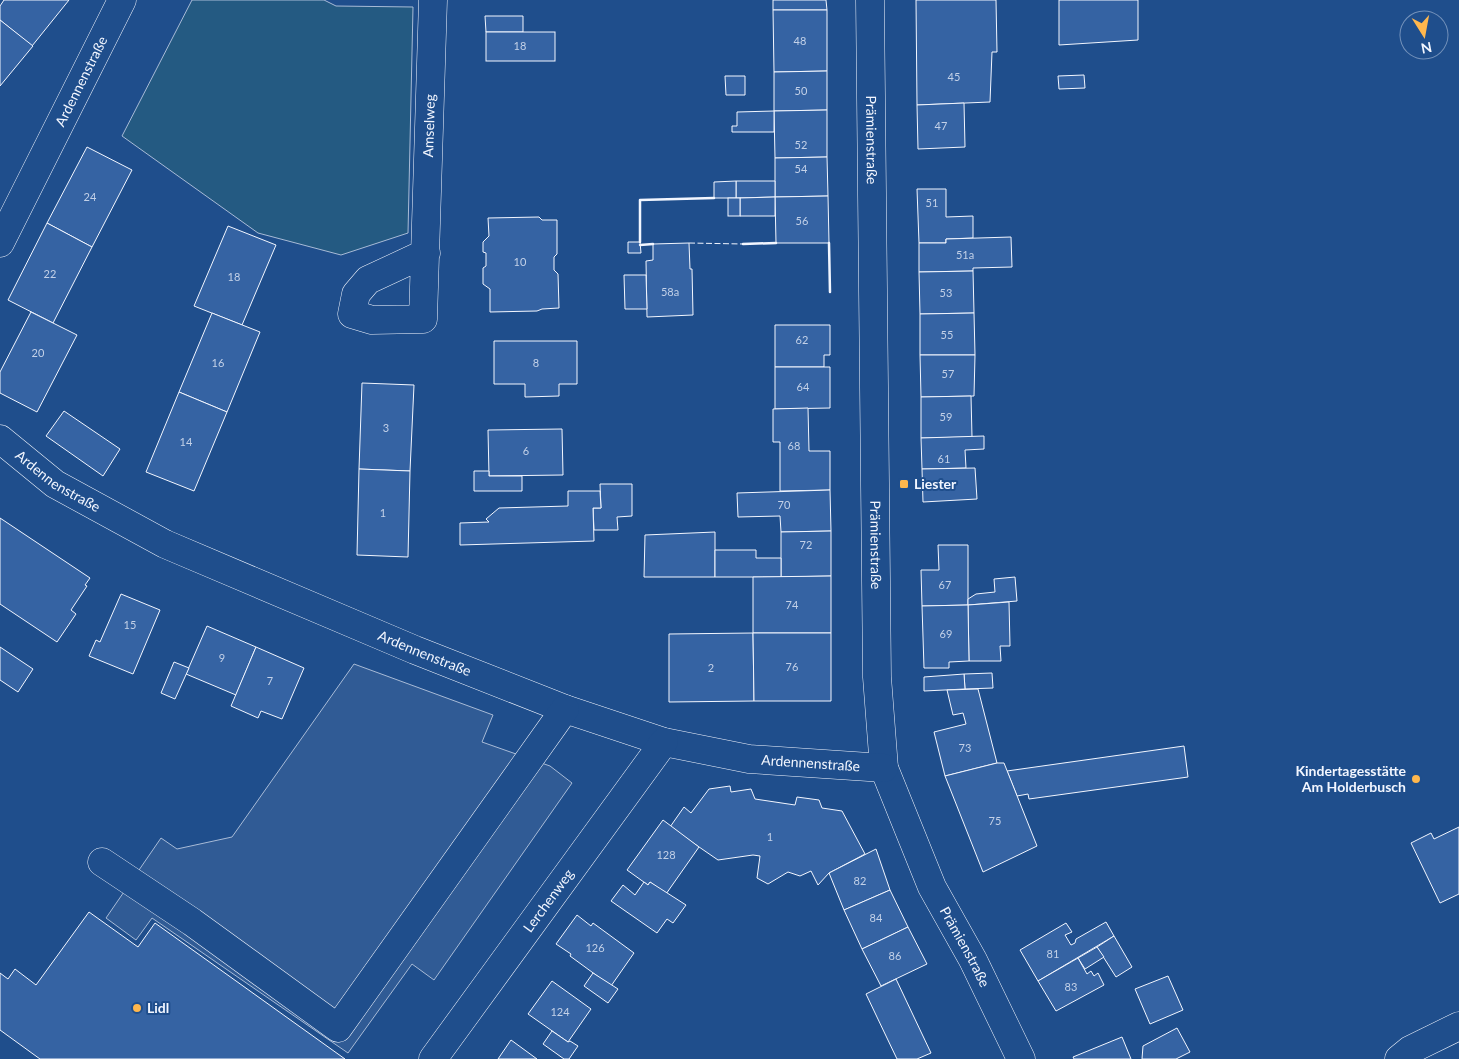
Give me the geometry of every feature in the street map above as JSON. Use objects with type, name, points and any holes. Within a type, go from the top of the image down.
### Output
[{"type":"street","name":"Ardennenstraße","points":[[0,243],[122,0]]},
{"type":"street","name":"Amselweg","points":[[426,253],[433,0]]},
{"type":"street","name":"Prämienstraße","points":[[870,0],[877,677],[884,768],[932,887],[973,960],[1020,1059]]},
{"type":"street","name":"Ardennenstraße","points":[[0,439],[55,484],[165,544],[415,650],[565,709],[664,742],[749,759],[884,768]]},
{"type":"street","points":[[102,862],[192,922],[338,1028],[565,709]]},
{"type":"street","name":"Lerchenweg","points":[[433,1059],[664,742]]},
{"type":"street","points":[[1399,1059],[1410,1050],[1459,1026]]},
{"type":"shaded area","points":[[192,0],[324,0],[336,6],[413,7],[408,233],[341,255],[258,233],[122,136]]},
{"type":"shaded area","points":[[354,664],[493,715],[482,742],[550,766],[572,783],[434,980],[412,964],[348,1053],[152,918],[136,940],[106,918],[161,838],[177,849],[232,837]]},
{"type":"building","points":[[4,0],[69,0],[32,46],[0,20],[0,6]]},
{"type":"building","points":[[773,0],[826,0],[827,10],[773,10]]},
{"type":"building","points":[[916,0],[996,0],[997,52],[992,52],[990,102],[917,105]]},
{"type":"building","points":[[1059,0],[1138,0],[1138,40],[1059,45]]},
{"type":"building","points":[[773,10],[827,10],[827,71],[774,72]]},
{"type":"building","points":[[485,16],[523,16],[523,32],[486,32]]},
{"type":"building","points":[[0,20],[33,46],[0,86]]},
{"type":"building","points":[[486,32],[555,32],[555,61],[486,61]]},
{"type":"building","points":[[827,71],[827,110],[774,111],[774,72]]},
{"type":"building","points":[[1084,75],[1085,88],[1059,89],[1058,76]]},
{"type":"building","points":[[725,76],[745,76],[745,95],[726,95]]},
{"type":"building","points":[[964,103],[965,147],[918,149],[917,105]]},
{"type":"building","points":[[827,110],[827,157],[775,158],[774,111]]},
{"type":"building","points":[[774,111],[774,132],[732,132],[732,126],[737,126],[737,112]]},
{"type":"building","points":[[87,147],[132,170],[92,247],[47,223]]},
{"type":"building","points":[[827,157],[828,196],[775,197],[775,158]]},
{"type":"building","points":[[736,181],[775,181],[775,197],[736,198]]},
{"type":"building","points":[[736,181],[736,198],[714,198],[714,182]]},
{"type":"building","points":[[917,189],[946,189],[946,217],[973,216],[973,238],[946,239],[946,243],[919,243]]},
{"type":"building","points":[[828,196],[829,243],[776,243],[775,197]]},
{"type":"building","points":[[775,197],[775,216],[740,216],[740,198]]},
{"type":"building","points":[[728,198],[740,198],[740,216],[728,216]]},
{"type":"building","points":[[539,217],[542,220],[557,220],[557,254],[554,257],[554,270],[558,274],[559,308],[537,311],[490,312],[490,289],[483,284],[483,268],[486,266],[486,253],[483,252],[483,242],[489,236],[488,218]]},
{"type":"building","points":[[47,223],[92,247],[53,323],[8,300]]},
{"type":"building","points":[[228,226],[276,245],[242,325],[194,306]]},
{"type":"building","points":[[1011,237],[1012,267],[973,268],[973,271],[919,272],[919,243],[946,243],[946,239]]},
{"type":"building","points":[[628,242],[640,242],[641,253],[628,253]]},
{"type":"building","points":[[689,243],[690,269],[692,269],[693,315],[647,317],[646,261],[653,260],[653,244]]},
{"type":"building","points":[[973,271],[974,313],[920,314],[919,272]]},
{"type":"building","points":[[624,275],[646,275],[647,309],[625,309]]},
{"type":"building","points":[[31,312],[77,335],[37,412],[0,393],[0,372]]},
{"type":"building","points":[[212,313],[260,332],[227,412],[179,392]]},
{"type":"building","points":[[974,313],[975,355],[920,355],[920,314]]},
{"type":"building","points":[[775,325],[830,325],[830,355],[824,355],[824,367],[775,367]]},
{"type":"building","points":[[494,341],[577,341],[577,384],[559,384],[559,396],[525,397],[525,384],[494,384]]},
{"type":"building","points":[[920,355],[975,355],[974,396],[921,397]]},
{"type":"building","points":[[775,367],[830,367],[830,408],[775,409]]},
{"type":"building","points":[[362,383],[414,385],[410,471],[359,469]]},
{"type":"building","points":[[179,392],[227,412],[194,491],[146,472]]},
{"type":"building","points":[[971,396],[972,437],[921,438],[921,397]]},
{"type":"building","points":[[808,408],[809,451],[830,451],[830,490],[780,491],[780,442],[773,442],[773,409]]},
{"type":"building","points":[[64,411],[120,449],[103,476],[46,436]]},
{"type":"building","points":[[562,429],[563,475],[489,476],[488,430]]},
{"type":"building","points":[[984,436],[984,449],[965,450],[966,468],[922,469],[921,438]]},
{"type":"building","points":[[975,468],[977,499],[923,502],[922,469]]},
{"type":"building","points":[[359,469],[410,471],[408,557],[357,555]]},
{"type":"building","points":[[474,471],[489,471],[489,476],[522,476],[522,491],[474,491]]},
{"type":"building","points":[[600,484],[632,484],[632,516],[617,517],[618,530],[594,530],[593,508],[601,508]]},
{"type":"building","points":[[830,490],[831,531],[781,532],[780,516],[738,517],[737,493]]},
{"type":"building","points":[[568,491],[600,491],[601,508],[593,508],[594,541],[460,545],[460,523],[489,522],[486,519],[499,508],[568,506]]},
{"type":"building","points":[[0,518],[90,578],[85,585],[87,586],[71,610],[76,614],[57,642],[0,604]]},
{"type":"building","points":[[831,531],[831,576],[781,577],[781,532]]},
{"type":"building","points":[[715,532],[715,577],[644,577],[645,535]]},
{"type":"building","points":[[938,545],[968,545],[968,605],[922,606],[921,570],[939,570]]},
{"type":"building","points":[[715,550],[756,550],[756,558],[781,558],[781,577],[715,577]]},
{"type":"building","points":[[831,576],[831,633],[753,633],[753,577]]},
{"type":"building","points":[[1015,577],[1017,601],[968,605],[968,599],[976,594],[995,592],[994,579]]},
{"type":"building","points":[[121,594],[160,610],[133,674],[89,656],[96,640],[100,642]]},
{"type":"building","points":[[1009,602],[1010,646],[1000,646],[1001,661],[969,661],[968,605]]},
{"type":"building","points":[[968,605],[969,661],[949,662],[949,668],[924,668],[922,606]]},
{"type":"building","points":[[207,626],[256,647],[236,695],[186,674]]},
{"type":"building","points":[[753,633],[754,701],[669,702],[669,634]]},
{"type":"building","points":[[753,633],[831,633],[831,701],[754,701]]},
{"type":"building","points":[[0,647],[33,669],[18,692],[0,680]]},
{"type":"building","points":[[256,647],[304,668],[282,719],[261,711],[258,718],[231,706]]},
{"type":"building","points":[[174,662],[189,668],[175,699],[161,693]]},
{"type":"building","points":[[992,673],[993,688],[965,689],[964,674]]},
{"type":"building","points":[[964,674],[965,689],[924,691],[924,677]]},
{"type":"building","points":[[978,689],[997,763],[945,776],[934,732],[966,724],[963,713],[953,715],[947,690]]},
{"type":"building","points":[[1184,746],[1188,777],[1029,799],[1028,794],[1017,796],[1007,771]]},
{"type":"building","points":[[997,763],[1004,763],[1037,846],[983,872],[945,776]]},
{"type":"building","points":[[730,786],[731,792],[751,789],[755,799],[795,805],[797,797],[819,800],[822,808],[842,811],[865,854],[829,873],[818,885],[811,871],[800,876],[788,872],[768,884],[757,878],[760,856],[753,855],[718,860],[670,827],[684,807],[691,813],[709,789]]},
{"type":"building","points":[[663,820],[699,847],[666,894],[650,882],[648,885],[627,870]]},
{"type":"building","points":[[1459,827],[1459,894],[1440,903],[1411,843],[1431,833],[1434,839]]},
{"type":"building","points":[[876,849],[890,890],[844,910],[829,873]]},
{"type":"building","points":[[644,882],[648,885],[650,882],[686,905],[673,923],[667,919],[657,933],[611,901],[623,885],[635,895]]},
{"type":"building","points":[[890,890],[908,927],[862,949],[844,910]]},
{"type":"building","name":"Lidl","points":[[89,912],[138,947],[155,923],[345,1059],[40,1059],[0,1030],[0,973],[8,979],[15,969],[36,985]]},
{"type":"building","points":[[577,915],[591,926],[593,923],[634,953],[611,986],[556,944]]},
{"type":"building","points":[[1106,922],[1114,936],[1038,981],[1020,950],[1066,923],[1072,932],[1065,935],[1071,945],[1075,943],[1076,939]]},
{"type":"building","points":[[908,927],[927,964],[881,986],[862,949]]},
{"type":"building","points":[[1114,936],[1132,967],[1116,977],[1097,947]]},
{"type":"building","points":[[1097,947],[1104,957],[1085,969],[1078,958]]},
{"type":"building","points":[[1078,958],[1087,974],[1091,971],[1094,976],[1098,973],[1104,985],[1056,1011],[1038,981]]},
{"type":"building","points":[[593,973],[618,989],[608,1003],[584,986]]},
{"type":"building","points":[[1168,976],[1183,1010],[1150,1024],[1135,989]]},
{"type":"building","points":[[896,979],[931,1053],[917,1059],[897,1059],[866,994]]},
{"type":"building","points":[[552,981],[591,1009],[568,1042],[528,1014]]},
{"type":"building","points":[[1177,1028],[1190,1052],[1176,1059],[1142,1059],[1143,1046]]},
{"type":"building","points":[[552,1031],[568,1042],[570,1041],[578,1046],[569,1059],[564,1059],[543,1044]]},
{"type":"building","points":[[1122,1037],[1131,1059],[1074,1059],[1073,1057]]},
{"type":"building","points":[[511,1040],[537,1059],[498,1059]]},
{"type":"fence","points":[[689,243],[743,244]]},
{"type":"wall","points":[[640,242],[640,200],[714,198]]},
{"type":"wall","points":[[743,244],[776,243]]},
{"type":"wall","points":[[829,243],[830,292]]},
{"type":"wall","points":[[640,245],[653,244]]},
{"type":"place","name":"Liester","points":[[904,484]]},
{"type":"place","name":"Kindertagesstätte Am Holderbusch","points":[[1416,779]]},
{"type":"place","name":"Lidl","points":[[137,1008]]}]
